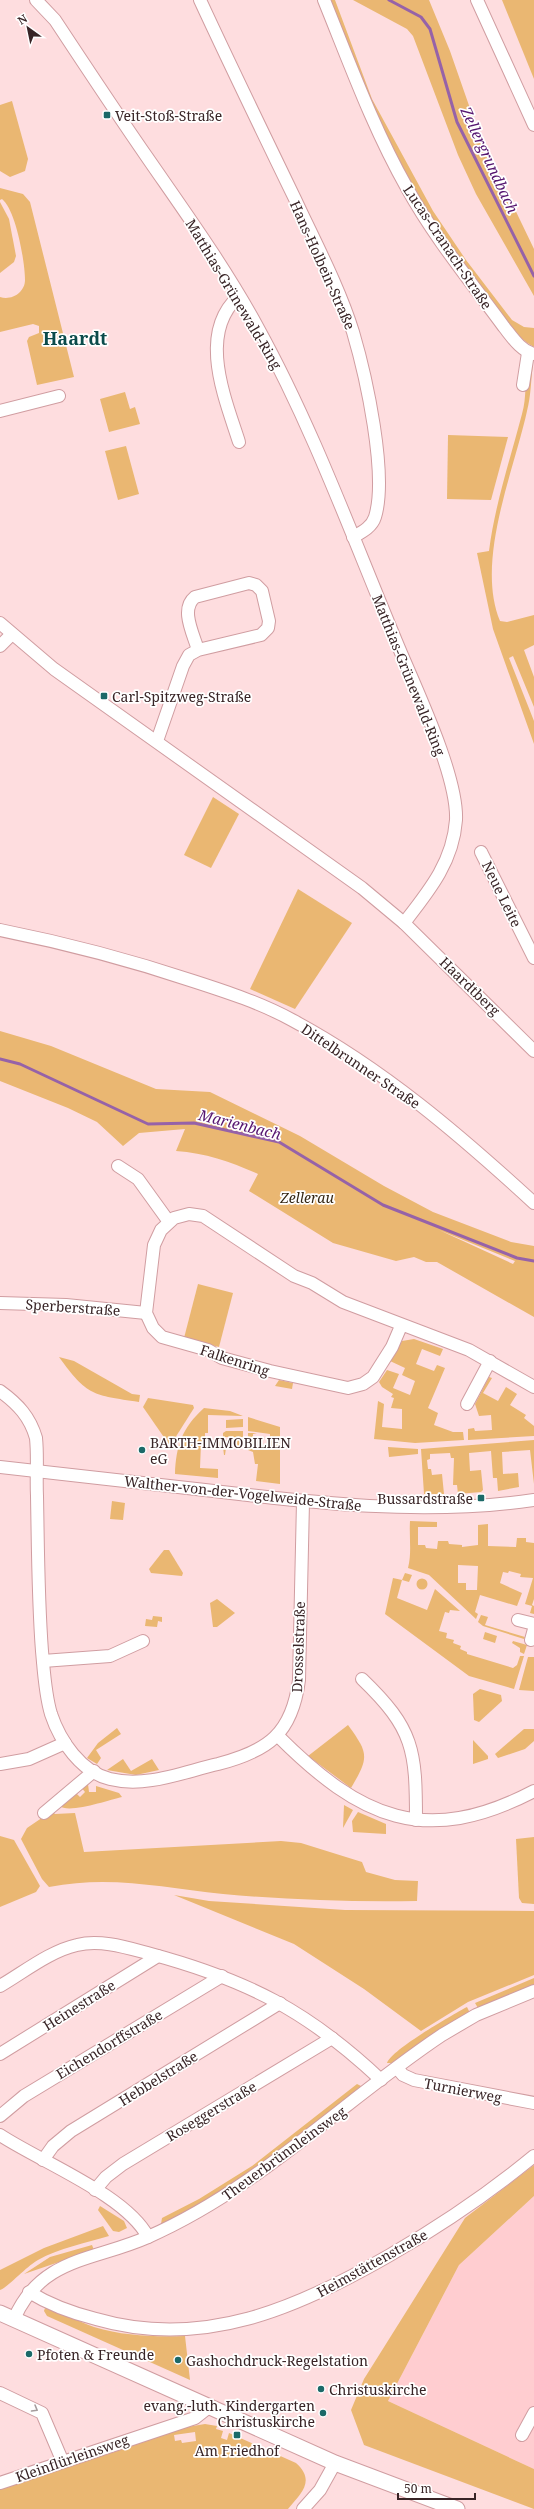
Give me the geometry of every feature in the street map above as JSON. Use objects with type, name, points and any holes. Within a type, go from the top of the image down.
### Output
[{"type":"main road","points":[[0,2313],[335,2463],[457,2509]]},
{"type":"street","name":"Matthias-Grünewald-Ring","points":[[36,0],[55,20],[196,228],[256,324],[300,409],[418,695],[442,758],[453,796],[456,817],[452,846],[448,860],[436,883],[404,923]]},
{"type":"street","name":"Hans-Holbein-Straße","points":[[200,0],[311,232],[353,332],[374,431],[378,483],[375,518],[366,530],[353,537]]},
{"type":"street","name":"Lucas-Cranach-Straße","points":[[324,0],[374,122],[407,188],[427,221],[507,332],[531,353],[523,385]]},
{"type":"street","points":[[477,0],[534,125]]},
{"type":"street","points":[[239,296],[223,315],[219,329],[217,350],[221,381],[239,442]]},
{"type":"street","points":[[0,411],[59,396]]},
{"type":"street","points":[[157,741],[183,666],[190,655],[198,650],[261,635],[268,628],[269,621],[262,591],[256,585],[249,583],[195,597],[189,601],[186,608],[198,650]]},
{"type":"street","points":[[0,623],[54,669],[323,859],[404,923]]},
{"type":"street","points":[[0,646],[12,634]]},
{"type":"street","name":"Neue Leite","points":[[482,852],[534,958]]},
{"type":"street","name":"Haardtberg","points":[[404,923],[534,1051]]},
{"type":"street","name":"Dittelbrunner Straße","points":[[0,930],[152,967],[241,997],[292,1020],[339,1048],[426,1109],[534,1203]]},
{"type":"street","points":[[118,1166],[142,1184],[169,1222]]},
{"type":"street","points":[[146,1313],[154,1245],[158,1234],[169,1222],[184,1215],[203,1216],[294,1276],[312,1283],[359,1310],[451,1343],[490,1361],[534,1388]]},
{"type":"street","name":"Sperberstraße","points":[[0,1303],[66,1305],[146,1313]]},
{"type":"street","name":"Falkenring","points":[[146,1313],[152,1328],[168,1339],[208,1350],[222,1358],[284,1375],[348,1388],[363,1384],[373,1377],[389,1352],[401,1326]]},
{"type":"street","points":[[467,1404],[490,1361]]},
{"type":"street","points":[[0,1391],[14,1401],[31,1423],[37,1444],[38,1585],[43,1661],[51,1713],[65,1742],[80,1761],[94,1771],[109,1778],[142,1782],[244,1756],[278,1736],[326,1781],[375,1810],[416,1820],[454,1820],[474,1816],[534,1791]]},
{"type":"street","name":"Walther-von-der-Vogelweide-Straße","points":[[0,1467],[303,1502],[433,1507],[481,1506],[534,1500]]},
{"type":"street","name":"Drosselstraße","points":[[278,1736],[294,1707],[298,1680],[303,1502]]},
{"type":"street","points":[[518,1620],[534,1624]]},
{"type":"street","points":[[43,1661],[110,1656],[143,1641]]},
{"type":"street","points":[[362,1679],[392,1710],[409,1742],[413,1762],[416,1820]]},
{"type":"street","points":[[0,1764],[25,1760],[65,1742]]},
{"type":"street","points":[[44,1812],[94,1771]]},
{"type":"street","points":[[0,1986],[63,1950],[77,1945],[96,1943],[158,1956],[222,1976],[280,2003],[303,2016],[332,2038],[381,2080]]},
{"type":"street","name":"Heinestraße","points":[[0,2054],[158,1956]]},
{"type":"street","name":"Eichendorffstraße","points":[[0,2116],[24,2096],[222,1976]]},
{"type":"street","name":"Theuerbrünnleinsweg","points":[[14,2318],[29,2292],[51,2272],[148,2237],[191,2216],[253,2178],[422,2048],[460,2024],[500,2004],[534,1991]]},
{"type":"street","name":"Hebbelstraße","points":[[42,2160],[53,2146],[71,2131],[280,2003]]},
{"type":"street","name":"Roseggerstraße","points":[[95,2190],[106,2177],[123,2164],[332,2038]]},
{"type":"street","name":"Turnierweg","points":[[397,2068],[403,2075],[414,2080],[534,2103]]},
{"type":"street","points":[[0,2135],[95,2190],[137,2220],[148,2237]]},
{"type":"street","name":"Heimstättenstraße","points":[[29,2292],[72,2312],[128,2327],[186,2330],[246,2320],[315,2295],[361,2272],[455,2215],[534,2156]]},
{"type":"street","points":[[0,2393],[42,2413],[62,2460]]},
{"type":"street","name":"Kleinflürleinsweg","points":[[0,2483],[62,2460],[195,2418],[209,2406]]},
{"type":"street","points":[[522,2434],[534,2412]]},
{"type":"street","points":[[303,2509],[320,2490],[335,2463]]},
{"type":"shaded area","points":[[534,2196],[534,2469],[388,2401],[459,2265]]},
{"type":"green space","points":[[330,0],[335,0],[372,99],[433,211],[466,260],[512,320],[524,327],[534,328],[534,347],[525,342],[504,320],[439,228],[401,168],[381,127],[354,64]]},
{"type":"green space","points":[[353,0],[429,0],[450,51],[480,137],[534,249],[534,296],[476,194],[458,155],[413,36],[407,29]]},
{"type":"green space","points":[[502,0],[534,0],[534,79]]},
{"type":"green space","points":[[12,101],[28,159],[25,171],[10,177],[0,171],[0,105]]},
{"type":"green space","points":[[0,188],[23,194],[30,202],[74,377],[37,385],[27,341],[29,337],[39,333],[39,326],[33,324],[0,332],[0,297],[13,297],[23,288],[25,280],[19,237],[12,214],[2,199],[0,200]]},
{"type":"green space","points":[[0,202],[9,219],[16,256],[14,262],[0,273]]},
{"type":"green space","points":[[529,362],[533,363],[528,405],[499,516],[494,544],[492,571],[493,597],[500,621],[507,622],[534,615],[534,645],[524,650],[534,677],[534,707],[513,656],[509,658],[534,721],[534,744],[493,629],[477,553],[489,551],[499,499],[524,408],[526,375]]},
{"type":"green space","points":[[125,392],[130,409],[135,407],[140,424],[109,432],[100,399]]},
{"type":"green space","points":[[448,435],[508,437],[491,500],[447,499]]},
{"type":"green space","points":[[126,446],[139,494],[118,500],[105,451]]},
{"type":"green space","points":[[213,797],[239,814],[211,868],[184,855]]},
{"type":"green space","points":[[298,889],[352,923],[295,1009],[250,989]]},
{"type":"green space","name":"Zellerau","points":[[0,1031],[51,1046],[156,1089],[210,1092],[300,1136],[384,1186],[433,1212],[511,1242],[534,1246],[534,1317],[437,1262],[426,1262],[414,1257],[396,1261],[333,1243],[249,1191],[258,1174],[218,1159],[176,1151],[185,1129],[139,1133],[123,1146],[97,1122],[68,1108],[0,1081]],"holes":[[[439,1230],[515,1261],[513,1264]]]},
{"type":"green space","points":[[198,1284],[233,1293],[219,1347],[184,1338]]},
{"type":"green space","points":[[414,1339],[443,1349],[440,1356],[422,1349],[416,1364],[434,1371],[437,1365],[445,1368],[428,1408],[438,1413],[434,1425],[453,1432],[463,1432],[464,1440],[415,1443],[374,1439],[378,1401],[384,1404],[382,1427],[402,1429],[402,1409],[391,1408],[394,1398],[391,1397],[393,1394],[382,1387],[379,1382],[387,1370],[399,1374],[393,1388],[410,1395],[415,1381],[402,1375],[405,1368],[390,1361],[402,1341]]},
{"type":"green space","points":[[59,1357],[74,1361],[132,1394],[140,1395],[139,1402],[111,1398],[92,1392],[77,1380]]},
{"type":"green space","points":[[489,1377],[492,1378],[483,1393],[498,1401],[506,1387],[517,1394],[510,1405],[526,1415],[524,1418],[534,1426],[534,1436],[468,1440],[468,1429],[474,1428],[475,1431],[492,1430],[491,1415],[479,1416],[475,1404]]},
{"type":"green space","points":[[279,1380],[293,1383],[292,1389],[275,1386]]},
{"type":"green space","points":[[148,1398],[193,1405],[194,1408],[170,1446],[143,1407]]},
{"type":"green space","points":[[204,1408],[230,1411],[243,1416],[208,1415],[208,1433],[205,1433],[205,1442],[201,1443],[200,1468],[218,1469],[218,1478],[175,1474],[179,1446],[185,1430],[196,1415]]},
{"type":"green space","points":[[248,1417],[280,1427],[280,1484],[256,1481],[258,1464],[255,1464],[253,1452],[248,1450],[248,1433],[257,1433],[253,1434],[253,1450],[270,1450],[270,1434],[248,1431]]},
{"type":"green space","points":[[243,1419],[243,1427],[226,1428],[226,1420]]},
{"type":"green space","points":[[226,1431],[243,1431],[243,1437],[223,1437],[223,1433]]},
{"type":"green space","points":[[223,1440],[244,1440],[244,1448],[226,1448],[224,1455],[223,1447],[219,1446],[219,1442],[223,1442]]},
{"type":"green space","points":[[534,1440],[534,1484],[530,1450],[502,1452],[503,1474],[518,1473],[519,1487],[498,1491],[497,1478],[493,1478],[491,1451],[469,1453],[470,1471],[481,1470],[483,1490],[481,1492],[458,1494],[457,1485],[453,1485],[454,1458],[451,1458],[450,1453],[430,1454],[430,1459],[427,1460],[428,1469],[431,1469],[432,1475],[442,1474],[444,1494],[424,1494],[421,1449]]},
{"type":"green space","points":[[388,1447],[418,1449],[418,1454],[389,1457]]},
{"type":"green space","points":[[112,1501],[125,1503],[123,1520],[110,1519]]},
{"type":"green space","points":[[410,1521],[437,1522],[437,1527],[418,1527],[418,1545],[425,1545],[426,1548],[437,1549],[438,1541],[448,1541],[449,1544],[462,1545],[462,1547],[478,1545],[478,1525],[488,1524],[488,1546],[516,1547],[517,1538],[526,1538],[526,1542],[534,1543],[534,1599],[532,1605],[534,1606],[534,1614],[530,1613],[532,1606],[525,1604],[533,1578],[520,1577],[521,1574],[509,1571],[508,1573],[503,1572],[500,1583],[522,1593],[517,1606],[480,1595],[475,1612],[478,1614],[476,1619],[429,1575],[408,1568],[410,1551]],"holes":[[[458,1565],[478,1566],[477,1590],[466,1590],[466,1583],[458,1583]]]},
{"type":"green space","points":[[164,1550],[169,1550],[183,1573],[182,1576],[151,1573],[149,1569]]},
{"type":"green space","points":[[405,1573],[412,1575],[409,1582],[402,1580]]},
{"type":"green space","points":[[393,1578],[402,1580],[397,1598],[427,1610],[435,1589],[460,1611],[450,1610],[449,1613],[445,1612],[439,1631],[447,1633],[446,1638],[454,1640],[453,1643],[461,1646],[460,1649],[467,1652],[467,1654],[513,1668],[517,1665],[520,1656],[524,1656],[514,1689],[469,1676],[385,1614]]},
{"type":"green space","points":[[420,1579],[424,1579],[426,1580],[426,1588],[420,1589],[417,1586],[417,1582]]},
{"type":"green space","points":[[217,1599],[235,1613],[217,1627],[213,1627],[210,1603]]},
{"type":"green space","points":[[481,1615],[488,1617],[485,1625],[525,1637],[524,1639],[483,1626],[478,1622]]},
{"type":"green space","points":[[153,1616],[162,1617],[162,1622],[158,1621],[157,1627],[145,1626],[146,1619],[152,1620]]},
{"type":"green space","points":[[485,1632],[497,1636],[495,1643],[483,1639]]},
{"type":"green space","points":[[513,1641],[527,1645],[524,1654],[520,1652],[520,1648],[512,1643]]},
{"type":"green space","points":[[528,1657],[534,1657],[534,1691],[519,1690]]},
{"type":"green space","points":[[480,1689],[501,1695],[502,1701],[479,1722],[474,1720],[473,1694]]},
{"type":"green space","points":[[348,1725],[360,1743],[364,1756],[361,1769],[351,1788],[308,1756]]},
{"type":"green space","points":[[117,1728],[121,1734],[96,1750],[101,1758],[97,1764],[87,1758],[98,1743]]},
{"type":"green space","points":[[524,1729],[534,1729],[534,1741],[525,1749],[498,1758],[495,1754]]},
{"type":"green space","points":[[473,1740],[488,1756],[488,1759],[473,1764]]},
{"type":"green space","points":[[123,1759],[131,1771],[152,1759],[159,1770],[136,1775],[107,1770]]},
{"type":"green space","points":[[88,1784],[89,1792],[96,1792],[96,1786],[119,1793],[122,1797],[80,1807],[64,1808],[59,1806],[75,1792],[80,1797],[85,1792],[81,1787]]},
{"type":"green space","points":[[344,1805],[353,1810],[343,1828]]},
{"type":"green space","points":[[52,1811],[55,1814],[75,1813],[84,1852],[281,1841],[301,1843],[362,1862],[366,1872],[395,1880],[418,1881],[417,1901],[344,1901],[272,1898],[116,1882],[94,1882],[49,1887],[42,1879],[21,1839],[27,1828]]},
{"type":"green space","points":[[358,1812],[386,1824],[386,1834],[353,1832],[352,1821]]},
{"type":"green space","points":[[0,1836],[14,1840],[40,1886],[36,1892],[0,1907]]},
{"type":"green space","points":[[534,1837],[534,1904],[522,1903],[519,1898],[516,1839]]},
{"type":"green space","points":[[174,1895],[209,1901],[345,1910],[534,1911],[534,1975],[468,2002],[421,2031],[364,1989],[294,1944]]},
{"type":"green space","points":[[534,1978],[534,1985],[478,2008],[475,2003]]},
{"type":"green space","points":[[467,2007],[470,2013],[437,2032],[393,2063],[387,2063],[391,2057],[410,2042]]},
{"type":"green space","points":[[357,2084],[361,2086],[322,2119],[217,2196],[161,2224],[162,2218],[199,2199],[252,2166]]},
{"type":"green space","points":[[534,2165],[534,2196],[459,2265],[388,2401],[534,2469],[534,2509],[364,2445],[351,2410],[364,2379],[465,2218]]},
{"type":"green space","points":[[100,2206],[124,2221],[127,2228],[119,2232],[113,2231],[98,2210]]},
{"type":"green space","points":[[103,2226],[109,2236],[64,2249],[46,2256],[34,2263],[7,2286],[0,2290],[0,2270],[44,2248]]},
{"type":"green space","points":[[92,2245],[94,2250],[24,2274],[50,2257]]},
{"type":"green space","points":[[45,2308],[58,2311],[88,2325],[105,2330],[150,2336],[185,2336],[190,2380],[47,2316],[44,2311]]},
{"type":"green space","points":[[205,2424],[217,2426],[216,2429],[223,2431],[221,2438],[227,2440],[229,2433],[296,2463],[302,2469],[305,2476],[306,2481],[302,2492],[288,2509],[0,2509],[0,2489],[181,2428]],"holes":[[[195,2432],[196,2441],[182,2443],[181,2440],[175,2441],[174,2435]]]},
{"type":"waterway","name":"Zellergrundbach","points":[[389,0],[421,17],[430,29],[457,122],[534,276]]},
{"type":"waterway","name":"Marienbach","points":[[0,1059],[20,1064],[148,1124],[194,1123],[279,1142],[383,1205],[517,1258],[534,1261]]},
{"type":"place","name":"Veit-Stoß-Straße","points":[[107,115]]},
{"type":"place","name":"Carl-Spitzweg-Straße","points":[[104,696]]},
{"type":"place","name":"BARTH-IMMOBILIEN eG","points":[[142,1450]]},
{"type":"place","name":"Bussardstraße","points":[[481,1498]]},
{"type":"place","name":"Pfoten & Freunde","points":[[29,2354]]},
{"type":"place","name":"Gashochdruck-Regelstation","points":[[178,2360]]},
{"type":"place","name":"Christuskirche","points":[[321,2389]]},
{"type":"place","name":"evang.-luth. Kindergarten Christuskirche","points":[[323,2413]]},
{"type":"place","name":"Am Friedhof","points":[[237,2435]]},
{"type":"district","name":"Haardt","points":[[75,338]]}]
